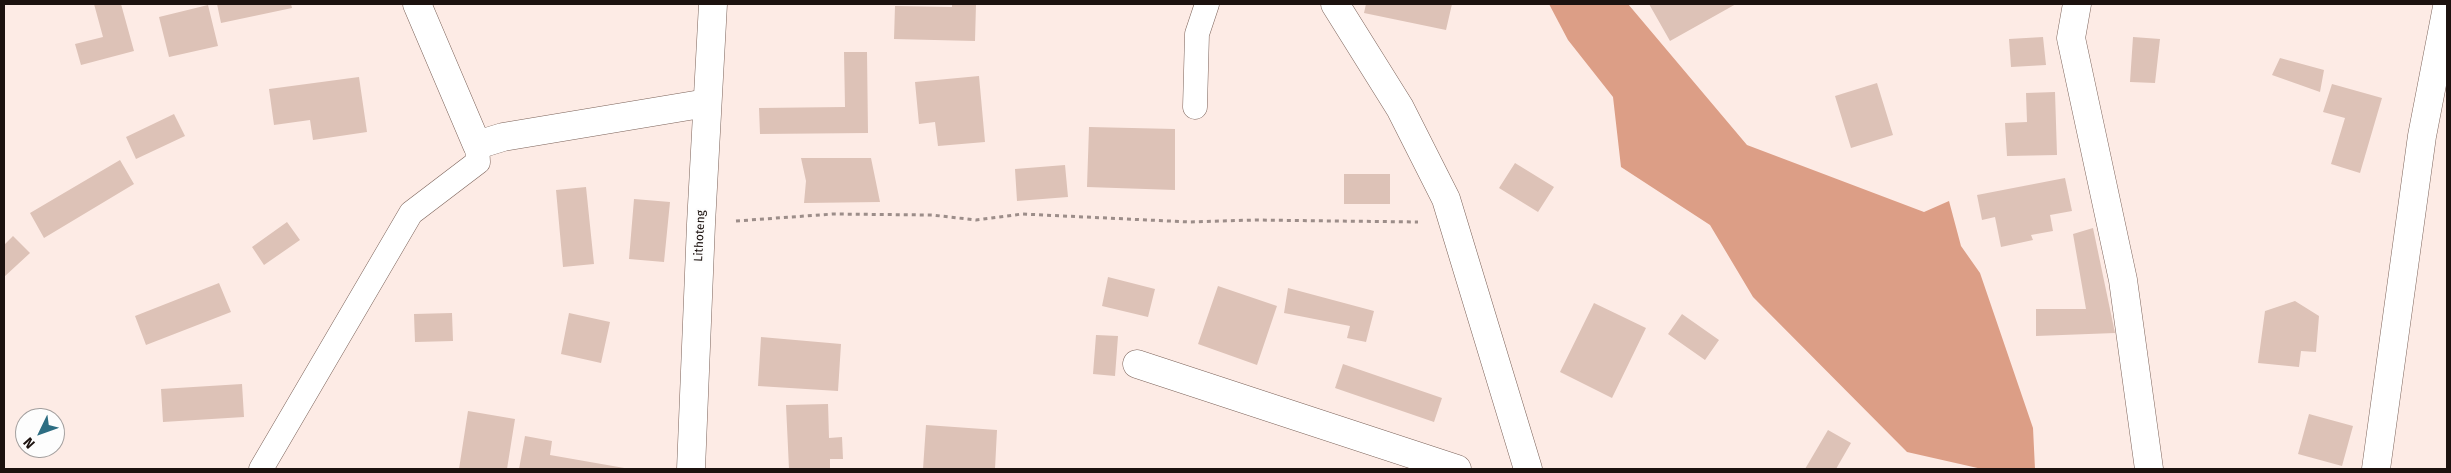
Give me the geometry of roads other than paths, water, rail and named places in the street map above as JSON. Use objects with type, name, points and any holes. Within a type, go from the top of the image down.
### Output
[{"type":"street","points":[[417,4],[477,146],[504,137],[707,103]]},
{"type":"street","name":"Lithoteng","points":[[691,469],[701,224],[713,4]]},
{"type":"street","points":[[1334,4],[1400,108],[1446,199],[1528,469]]},
{"type":"street","points":[[2077,4],[2071,38],[2123,280],[2149,469]]},
{"type":"street","points":[[2376,469],[2422,136],[2447,7]]},
{"type":"street","points":[[1137,364],[1414,462],[1457,469]]},
{"type":"lane","points":[[1195,107],[1197,34],[1207,4]]},
{"type":"lane","points":[[261,469],[411,214],[478,162],[477,146]]}]
